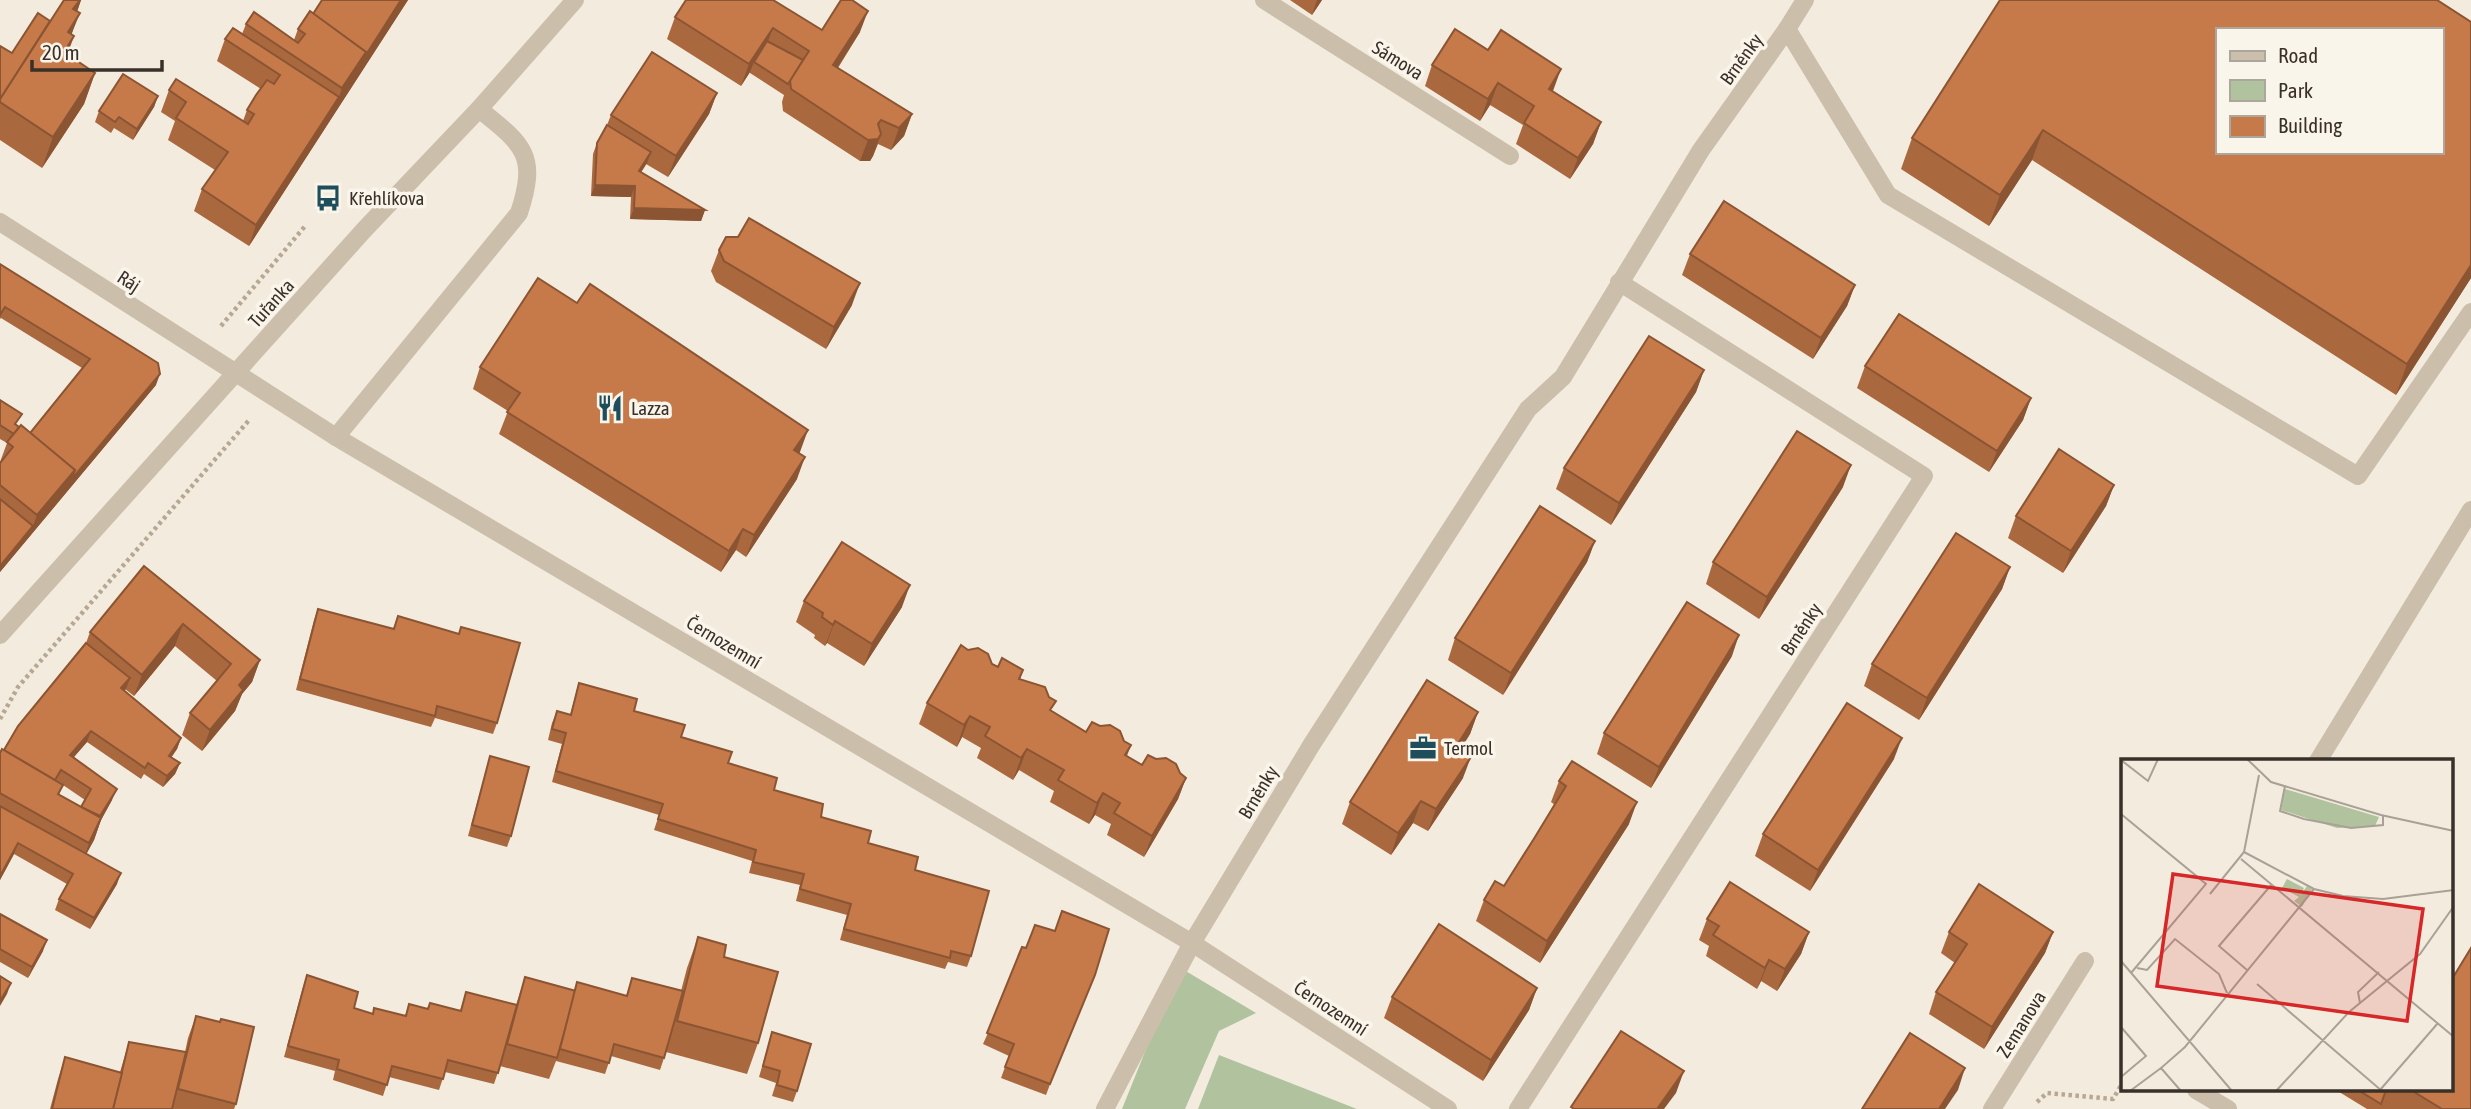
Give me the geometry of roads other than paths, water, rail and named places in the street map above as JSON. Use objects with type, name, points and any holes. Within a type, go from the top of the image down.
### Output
[{"type":"street","name":"Tuřanka","points":[[0,635],[575,0]]},
{"type":"street","name":"Sámova","points":[[1264,0],[1510,156]]},
{"type":"street","name":"Brněnky","points":[[1192,943],[1312,744],[1450,528],[1528,409],[1563,377],[1701,150],[1805,0]]},
{"type":"street","points":[[1787,29],[1888,195],[2358,476],[2471,312]]},
{"type":"street","points":[[336,437],[519,214],[529,184],[527,160],[515,138],[479,109]]},
{"type":"street","name":"Ráj","points":[[0,222],[234,375]]},
{"type":"street","name":"Brněnky","points":[[1518,1109],[1924,476],[1619,282]]},
{"type":"street","name":"Černozemní","points":[[234,375],[1192,943],[1448,1109]]},
{"type":"street","points":[[2319,759],[2471,510]]},
{"type":"street","points":[[1105,1109],[1192,943]]},
{"type":"street","name":"Zemanova","points":[[1992,1109],[2085,961]]},
{"type":"street","points":[[2199,1092],[2228,1109]]},
{"type":"place","name":"Křehlíkova","points":[[328,198]]},
{"type":"place","name":"Lazza","points":[[610,408]]},
{"type":"place","name":"Termol","points":[[1423,748]]}]
